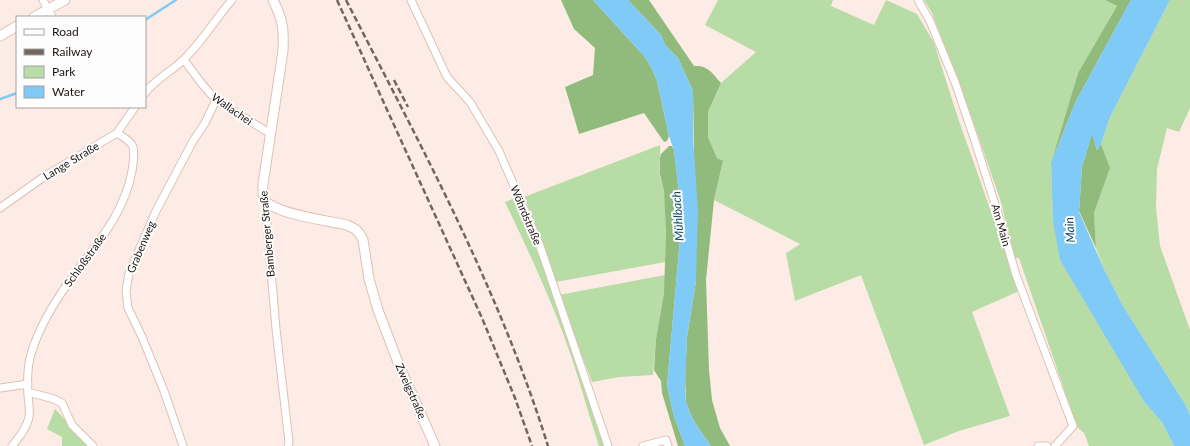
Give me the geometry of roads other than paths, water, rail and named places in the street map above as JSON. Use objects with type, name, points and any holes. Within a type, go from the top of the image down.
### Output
[{"type":"street","points":[[42,0],[50,13]]},
{"type":"street","points":[[38,16],[50,13],[65,0]]},
{"type":"street","points":[[146,92],[184,60],[220,13],[232,0]]},
{"type":"street","name":"Bamberger Straße","points":[[273,0],[282,21],[284,34],[283,51],[263,184],[263,194],[265,200],[270,266],[289,442],[288,446]]},
{"type":"street","name":"Wöhrdstraße","points":[[411,0],[447,77],[470,102],[502,159],[540,246],[608,446]]},
{"type":"street","name":"Am Main","points":[[918,0],[930,21],[955,82],[1000,220],[1016,275],[1073,426],[1055,446]]},
{"type":"street","points":[[0,36],[16,27]]},
{"type":"street","name":"Wallachei","points":[[184,60],[216,100],[254,124],[271,132]]},
{"type":"street","name":"Grabenweg","points":[[183,446],[164,391],[142,337],[128,308],[126,291],[129,273],[156,211],[193,141],[205,123],[216,100]]},
{"type":"street","name":"Lange Straße","points":[[0,208],[45,176],[118,133],[134,108]]},
{"type":"street","name":"Schloßstraße","points":[[28,388],[27,374],[31,351],[48,314],[70,279],[104,235],[118,212],[128,190],[133,166],[133,148],[131,143],[118,133]]},
{"type":"street","name":"Zweigstraße","points":[[265,200],[272,206],[289,213],[347,225],[355,229],[360,234],[363,240],[369,279],[378,310],[405,378],[436,446]]},
{"type":"street","points":[[0,388],[28,388],[62,403],[72,425],[93,446]]},
{"type":"street","points":[[12,446],[21,436],[29,418],[28,388]]},
{"type":"street","points":[[643,446],[666,440],[668,446]]},
{"type":"street","points":[[1038,446],[1047,446]]},
{"type":"water","points":[[593,0],[628,0],[661,35],[665,45],[678,58],[693,91],[693,138],[698,210],[696,281],[687,337],[685,389],[686,402],[690,413],[711,446],[685,446],[674,416],[667,386],[680,239],[679,193],[674,150],[669,136],[657,81],[645,57]]},
{"type":"water","name":"Main","points":[[1131,0],[1170,0],[1110,117],[1101,144],[1097,150],[1092,134],[1082,167],[1079,212],[1104,269],[1123,306],[1185,404],[1190,415],[1190,446],[1174,446],[1162,422],[1145,403],[1060,260],[1053,221],[1051,163],[1076,101]]},
{"type":"waterway","points":[[146,19],[176,0]]},
{"type":"waterway","points":[[0,99],[16,93]]},
{"type":"railway","points":[[337,0],[482,318],[515,398],[532,446]]},
{"type":"railway","points":[[346,0],[430,164],[482,274],[528,388],[548,446]]},
{"type":"railway","points":[[394,80],[408,107]]},
{"type":"water label","name":"Mühlbach","points":[[678,216]]}]
